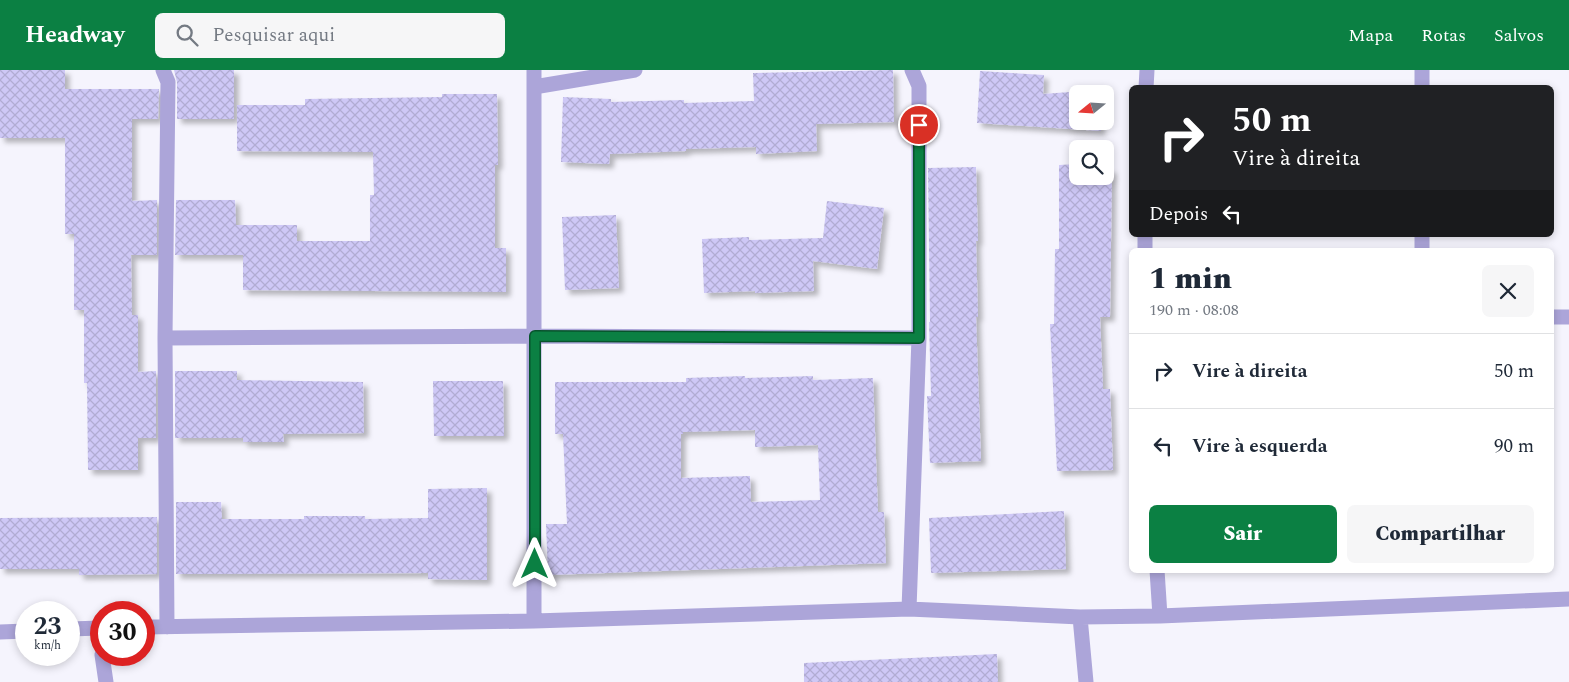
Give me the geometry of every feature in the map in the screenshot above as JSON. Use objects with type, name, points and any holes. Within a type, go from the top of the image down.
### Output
[{"type":"street","points":[[163,70],[168,82],[166,627]]},
{"type":"street","points":[[534,70],[534,620]]},
{"type":"street","points":[[534,87],[635,70]]},
{"type":"street","points":[[909,609],[919,338],[919,86],[912,70]]},
{"type":"street","points":[[1146,85],[1147,70]]},
{"type":"street","points":[[1422,70],[1422,85]]},
{"type":"street","points":[[1554,317],[1569,317]]},
{"type":"street","points":[[166,338],[535,336],[919,338]]},
{"type":"street","points":[[1157,573],[1160,616]]},
{"type":"street","points":[[155,627],[534,620],[909,609],[1080,617],[1160,616],[1569,599]]},
{"type":"street","points":[[1080,617],[1086,682]]},
{"type":"street","points":[[0,632],[15,631]]},
{"type":"street","points":[[104,666],[106,682]]},
{"type":"building","points":[[0,70],[65,70],[65,89],[159,89],[158,119],[132,119],[132,201],[157,200],[157,255],[131,255],[132,315],[138,315],[138,372],[156,371],[156,438],[138,438],[138,470],[88,470],[87,383],[84,383],[84,310],[74,310],[74,234],[65,234],[65,138],[0,138]]},
{"type":"building","points":[[174,70],[234,70],[234,119],[177,119],[177,82]]},
{"type":"building","points":[[893,70],[894,122],[816,124],[817,151],[756,154],[756,147],[686,149],[686,151],[610,154],[609,164],[561,162],[563,97],[611,99],[611,102],[684,100],[684,103],[754,101],[753,73]]},
{"type":"building","points":[[980,71],[1044,75],[1043,94],[1069,92],[1069,129],[977,123]]},
{"type":"building","points":[[442,94],[497,94],[498,165],[495,165],[495,248],[506,248],[506,292],[243,290],[243,255],[175,255],[176,200],[235,200],[236,225],[297,225],[297,241],[370,241],[370,195],[374,195],[373,152],[237,151],[237,105],[305,105],[305,99],[442,97]]},
{"type":"building","points":[[1069,164],[1069,185],[1112,185],[1110,317],[1100,317],[1103,389],[1110,389],[1113,470],[1057,471],[1050,324],[1054,324],[1055,249],[1059,249],[1059,165]]},
{"type":"building","points":[[976,167],[978,317],[976,317],[981,461],[930,463],[927,396],[931,396],[928,168]]},
{"type":"building","points":[[827,201],[884,208],[877,269],[813,261],[814,291],[704,293],[702,239],[749,237],[749,240],[823,238]]},
{"type":"building","points":[[616,215],[619,288],[565,290],[562,217]]},
{"type":"building","points":[[175,371],[237,371],[237,380],[363,382],[364,433],[283,434],[284,442],[243,442],[243,438],[175,438]]},
{"type":"building","points":[[813,376],[813,380],[873,378],[878,512],[884,512],[886,563],[548,575],[546,524],[567,524],[563,434],[555,434],[555,382],[686,382],[686,378]],"holes":[[[755,430],[755,447],[818,445],[820,500],[751,502],[750,476],[681,478],[681,434],[683,432]]]},
{"type":"building","points":[[433,381],[503,381],[504,436],[434,436]]},
{"type":"building","points":[[487,488],[487,580],[428,579],[428,573],[176,574],[176,502],[221,502],[222,519],[304,519],[304,516],[365,516],[365,519],[428,518],[428,489]]},
{"type":"building","points":[[1064,511],[1066,569],[931,573],[929,518]]},
{"type":"building","points":[[157,517],[157,574],[79,575],[79,569],[0,569],[0,518]]},
{"type":"building","points":[[997,654],[998,682],[804,682],[804,663]]},
{"type":"route","points":[[535,564],[535,336],[919,338],[919,125]]}]
